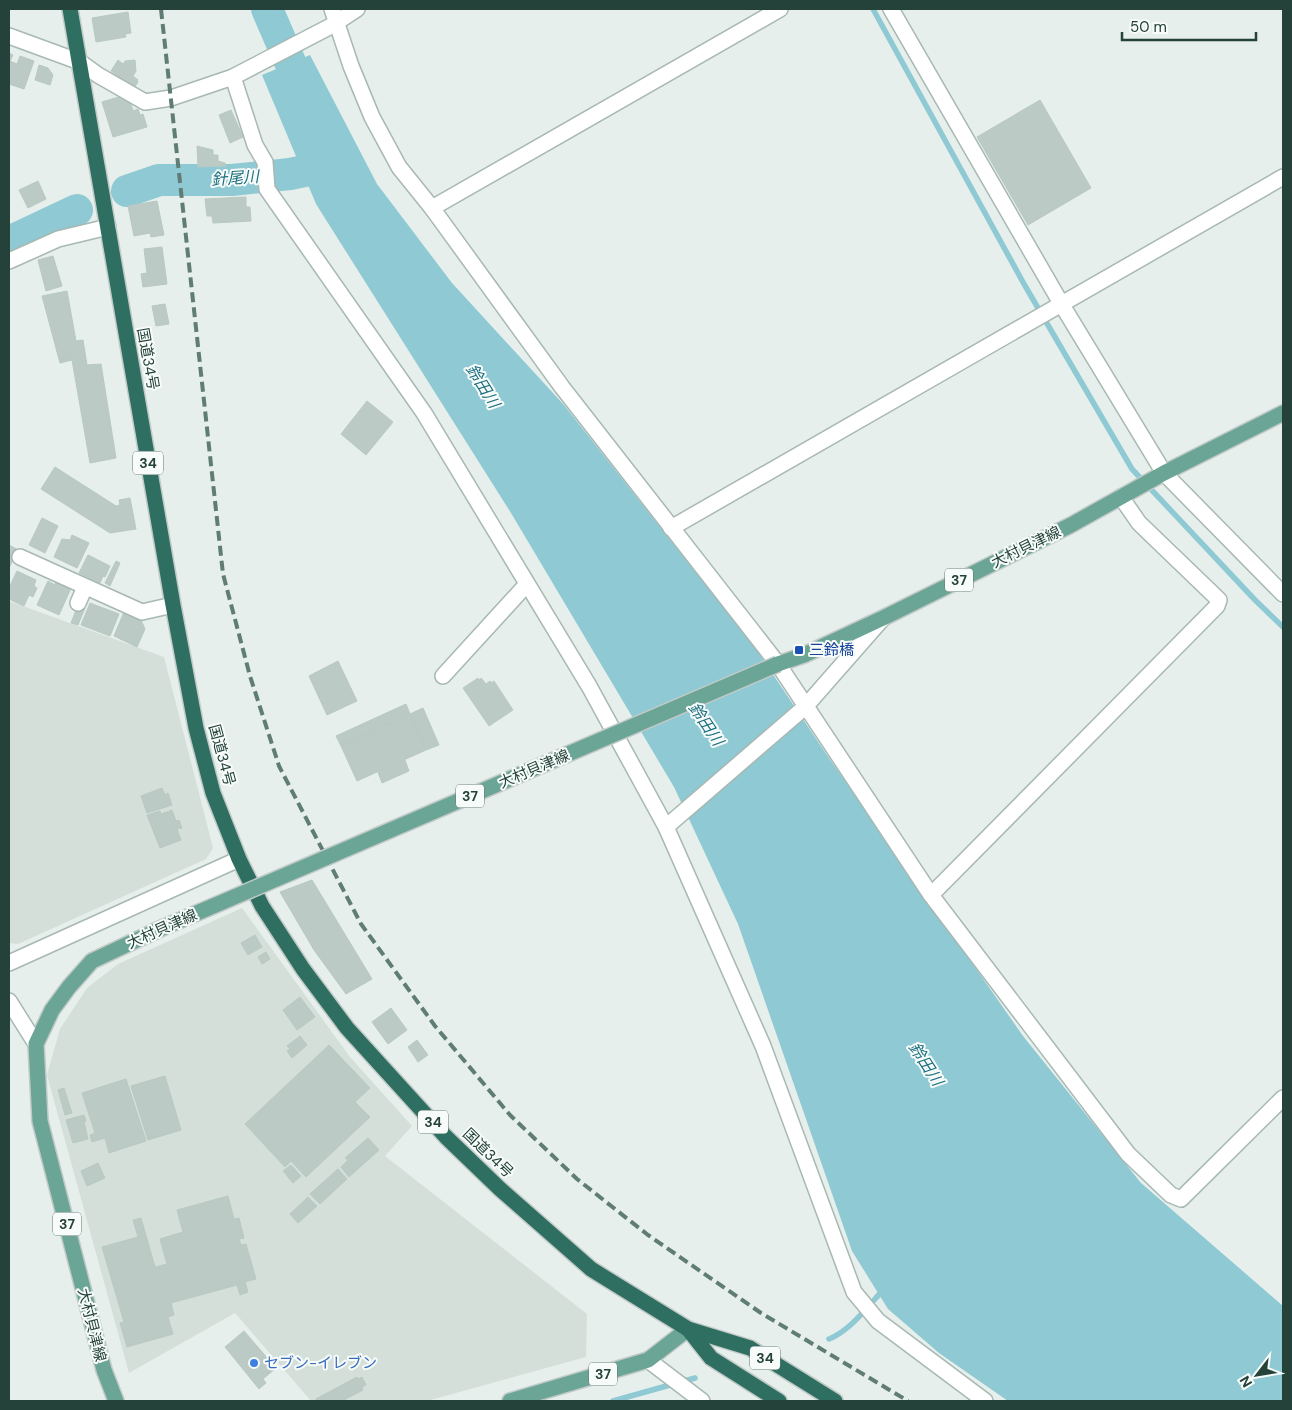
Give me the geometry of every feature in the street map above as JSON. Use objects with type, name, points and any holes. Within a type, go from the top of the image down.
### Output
[{"type":"highway","name":"国道34号","points":[[70,9],[173,606],[196,728],[211,784],[239,859],[262,906],[303,969],[347,1028],[446,1136],[500,1189],[591,1269],[688,1329],[750,1348],[835,1401]]},
{"type":"highway","name":"国道34号","points":[[688,1329],[711,1358],[779,1401]]},
{"type":"main road","name":"大村貝津線","points":[[116,1401],[104,1370],[40,1121],[36,1044],[52,1010],[92,961],[162,928],[778,664],[804,655],[1071,525],[1135,489],[1283,413]]},
{"type":"main road","name":"37","points":[[510,1401],[648,1360],[688,1329]]},
{"type":"street","points":[[9,36],[80,62],[98,75],[145,102],[171,98],[236,75],[334,19],[357,9]]},
{"type":"street","points":[[432,208],[780,9]]},
{"type":"street","points":[[891,9],[1060,306],[1162,475],[1283,594]]},
{"type":"street","points":[[334,19],[372,117],[399,167],[432,208],[562,387],[778,664],[801,710],[931,895],[1128,1154],[1171,1195],[1181,1199],[1283,1098]]},
{"type":"street","points":[[236,75],[255,145],[265,162],[267,189],[424,413],[589,686],[666,827],[763,1046],[854,1292],[878,1321],[985,1401]]},
{"type":"street","points":[[671,528],[1283,177]]},
{"type":"street","points":[[9,261],[58,239],[108,227]]},
{"type":"street","points":[[931,895],[1217,606],[1219,600],[1139,523],[1121,497]]},
{"type":"street","points":[[20,557],[142,612],[173,606]]},
{"type":"street","points":[[443,676],[527,584]]},
{"type":"street","points":[[78,603],[85,587]]},
{"type":"street","points":[[666,827],[801,710],[883,618]]},
{"type":"street","points":[[9,963],[239,859]]},
{"type":"street","points":[[9,1001],[36,1044]]},
{"type":"street","points":[[648,1360],[696,1396]]},
{"type":"shaded area","points":[[9,601],[164,657],[213,848],[206,859],[18,944],[9,943]]},
{"type":"shaded area","points":[[242,908],[350,1057],[412,1126],[385,1156],[587,1314],[586,1357],[427,1401],[311,1401],[235,1313],[129,1373],[47,1075],[60,1029],[87,988],[118,964]]},
{"type":"water","points":[[310,55],[377,184],[452,283],[564,405],[756,649],[829,758],[1023,1036],[1141,1183],[1283,1306],[1283,1401],[1008,1401],[939,1353],[888,1309],[852,1251],[738,924],[674,787],[511,513],[316,204],[262,75]]},
{"type":"building","points":[[128,12],[131,33],[125,34],[126,37],[96,42],[92,18]]},
{"type":"building","points":[[9,53],[13,55],[10,61],[17,64],[20,56],[34,61],[24,89],[9,84]]},
{"type":"building","points":[[118,60],[123,64],[125,61],[135,60],[136,71],[133,76],[138,82],[134,88],[111,71]]},
{"type":"building","points":[[39,65],[48,68],[53,75],[50,85],[35,80]]},
{"type":"building","points":[[122,96],[130,101],[133,111],[138,109],[140,115],[143,114],[147,127],[113,137],[102,102]]},
{"type":"building","points":[[1040,100],[1091,188],[1028,225],[977,137]]},
{"type":"building","points":[[231,110],[243,137],[230,143],[219,115]]},
{"type":"building","points":[[197,146],[213,150],[213,155],[218,155],[218,161],[225,163],[226,166],[198,167]]},
{"type":"building","points":[[38,181],[46,199],[28,208],[19,190]]},
{"type":"building","points":[[246,197],[246,207],[250,207],[251,221],[213,223],[212,216],[207,216],[205,199]]},
{"type":"building","points":[[157,201],[164,235],[151,237],[150,233],[134,236],[128,206]]},
{"type":"building","points":[[162,247],[167,284],[143,287],[141,274],[147,273],[144,249]]},
{"type":"building","points":[[53,256],[62,286],[46,291],[38,260]]},
{"type":"building","points":[[67,291],[76,341],[60,363],[42,296]]},
{"type":"building","points":[[165,304],[169,324],[156,326],[152,306]]},
{"type":"building","points":[[83,340],[87,365],[101,364],[116,458],[90,463],[72,360],[60,363],[76,341]]},
{"type":"building","points":[[367,401],[393,422],[366,455],[341,434]]},
{"type":"building","points":[[55,467],[116,506],[120,505],[119,500],[130,498],[136,529],[110,533],[41,489]]},
{"type":"building","points":[[42,518],[58,526],[45,553],[29,545]]},
{"type":"building","points":[[72,535],[89,543],[77,568],[54,557],[62,539],[70,540]]},
{"type":"building","points":[[9,545],[18,550],[9,568]]},
{"type":"building","points":[[88,555],[110,566],[100,583],[79,573]]},
{"type":"building","points":[[116,561],[120,563],[110,586],[105,583]]},
{"type":"building","points":[[17,571],[36,580],[34,586],[37,588],[33,597],[29,595],[24,606],[9,599],[9,588]]},
{"type":"building","points":[[48,581],[55,585],[56,581],[71,588],[59,615],[37,605]]},
{"type":"building","points":[[90,603],[119,614],[110,636],[81,625]]},
{"type":"building","points":[[78,605],[85,608],[78,625],[71,623]]},
{"type":"building","points":[[124,612],[141,620],[145,629],[137,647],[114,636]]},
{"type":"building","points":[[338,661],[357,701],[327,715],[309,676]]},
{"type":"building","points":[[478,678],[479,680],[481,678],[486,684],[494,681],[513,710],[489,726],[463,688]]},
{"type":"building","points":[[406,704],[410,714],[341,746],[336,736]]},
{"type":"building","points":[[423,708],[439,745],[426,750],[410,714]]},
{"type":"building","points":[[410,714],[426,750],[357,781],[341,746]]},
{"type":"building","points":[[405,760],[409,771],[382,783],[378,772]]},
{"type":"building","points":[[162,788],[165,795],[168,793],[172,805],[147,813],[141,796]]},
{"type":"building","points":[[172,810],[176,821],[179,820],[182,828],[177,829],[181,840],[160,848],[147,815],[160,811],[161,814]]},
{"type":"building","points":[[312,880],[372,979],[346,994],[314,950],[280,892]]},
{"type":"building","points":[[255,935],[262,947],[248,955],[241,943]]},
{"type":"building","points":[[266,952],[270,959],[262,964],[258,957]]},
{"type":"building","points":[[300,997],[315,1017],[297,1030],[283,1010]]},
{"type":"building","points":[[391,1008],[407,1030],[388,1044],[372,1022]]},
{"type":"building","points":[[300,1036],[307,1045],[292,1058],[287,1051],[290,1049],[287,1046]]},
{"type":"building","points":[[417,1040],[428,1055],[418,1062],[408,1047]]},
{"type":"building","points":[[329,1045],[370,1088],[355,1102],[370,1117],[306,1177],[291,1161],[285,1167],[245,1124]]},
{"type":"building","points":[[165,1076],[181,1130],[148,1140],[131,1086]]},
{"type":"building","points":[[126,1079],[146,1141],[109,1153],[105,1138],[92,1142],[90,1135],[95,1133],[82,1093]]},
{"type":"building","points":[[64,1088],[72,1113],[65,1115],[58,1090]]},
{"type":"building","points":[[84,1115],[88,1139],[73,1143],[66,1120]]},
{"type":"building","points":[[368,1138],[379,1150],[349,1177],[341,1167],[348,1160],[345,1158]]},
{"type":"building","points":[[98,1163],[105,1178],[87,1186],[81,1171]]},
{"type":"building","points":[[291,1165],[301,1176],[293,1183],[283,1171]]},
{"type":"building","points":[[338,1169],[347,1179],[320,1204],[310,1194]]},
{"type":"building","points":[[228,1196],[234,1219],[239,1218],[244,1238],[239,1239],[241,1245],[246,1244],[256,1279],[245,1282],[248,1292],[240,1295],[237,1285],[171,1303],[174,1315],[168,1317],[173,1334],[127,1347],[120,1323],[124,1322],[102,1247],[138,1237],[133,1220],[141,1218],[155,1267],[167,1264],[160,1239],[183,1232],[177,1210]]},
{"type":"building","points":[[308,1197],[317,1206],[298,1223],[290,1214]]},
{"type":"building","name":"セブン-イレブン","points":[[244,1331],[276,1368],[263,1379],[266,1383],[259,1389],[225,1347]]},
{"type":"building","points":[[357,1377],[358,1379],[362,1377],[366,1385],[362,1387],[363,1390],[342,1401],[317,1401],[316,1399]]},
{"type":"waterway","name":"鈴田川","points":[[267,9],[309,102]]},
{"type":"waterway","points":[[873,9],[1024,284],[1132,469],[1255,600],[1283,627]]},
{"type":"waterway","name":"針尾川","points":[[127,191],[159,180],[232,180],[290,174],[343,163]]},
{"type":"waterway","name":"針尾川","points":[[9,242],[77,210]]},
{"type":"waterway","points":[[829,1339],[852,1324],[884,1289]]},
{"type":"waterway","points":[[613,1401],[695,1378]]},
{"type":"railway","points":[[161,9],[223,574],[250,676],[279,766],[361,924],[435,1026],[510,1115],[577,1179],[648,1235],[761,1313],[908,1401]]},
{"type":"place","name":"三鈴橋","points":[[799,650]]},
{"type":"place","name":"セブン-イレブン","points":[[254,1363]]}]
